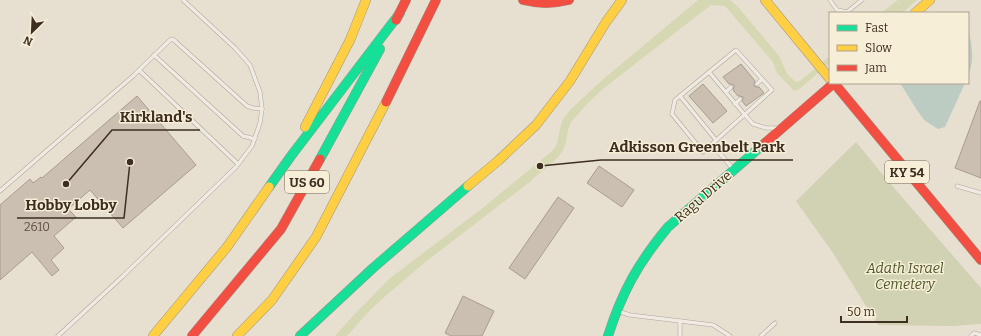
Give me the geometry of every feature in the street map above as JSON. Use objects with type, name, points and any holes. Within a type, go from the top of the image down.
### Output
[{"type":"main road","points":[[291,156],[350,40],[366,0]]},
{"type":"main road","name":"US 60","points":[[192,336],[281,229],[406,0]]},
{"type":"main road","name":"US 60","points":[[237,336],[272,300],[316,237],[391,93],[436,0]]},
{"type":"main road","points":[[523,0],[541,4],[558,4],[569,0]]},
{"type":"main road","points":[[300,336],[373,268],[499,160],[536,125],[570,81],[606,22],[622,0]]},
{"type":"main road","points":[[765,0],[829,77]]},
{"type":"main road","points":[[916,12],[930,0]]},
{"type":"main road","points":[[153,336],[227,247],[291,156],[400,13]]},
{"type":"main road","name":"Ragu Drive","points":[[608,336],[616,310],[629,280],[641,261],[668,227],[833,84]]},
{"type":"main road","name":"KY 54","points":[[835,84],[981,260]]},
{"type":"lane","points":[[58,336],[122,277],[238,164],[252,146],[255,139],[260,123],[262,109],[260,92],[250,65],[235,48],[183,0]]},
{"type":"lane","points":[[830,0],[837,10],[848,12],[862,0]]},
{"type":"lane","points":[[0,191],[129,80],[170,40],[173,39],[247,106],[262,109]]},
{"type":"lane","points":[[736,50],[752,68],[772,90],[703,152],[672,114],[676,100],[736,50]]},
{"type":"lane","points":[[154,55],[243,136],[255,139]]},
{"type":"lane","points":[[748,72],[752,68]]},
{"type":"lane","points":[[139,70],[238,164]]},
{"type":"lane","points":[[709,72],[753,124],[766,128],[783,128]]},
{"type":"lane","points":[[757,84],[762,79]]},
{"type":"lane","points":[[726,92],[731,87]]},
{"type":"lane","points":[[680,96],[716,140]]},
{"type":"lane","points":[[735,104],[740,99]]},
{"type":"lane","points":[[712,144],[734,170]]},
{"type":"lane","points":[[956,186],[981,193]]},
{"type":"lane","points":[[616,310],[630,315],[714,325],[730,336]]},
{"type":"lane","points":[[680,322],[680,336]]},
{"type":"lane","points":[[761,336],[774,322]]},
{"type":"lane","points":[[972,335],[981,335]]},
{"type":"green space","points":[[698,0],[730,0],[737,6],[776,52],[787,74],[796,82],[800,81],[829,57],[829,64],[798,90],[794,91],[777,73],[773,62],[725,6],[711,5],[604,88],[589,102],[571,122],[568,129],[565,147],[561,154],[553,162],[531,181],[428,260],[390,292],[370,310],[347,336],[335,336],[389,279],[484,207],[552,151],[557,144],[563,119],[571,109],[601,81]]},
{"type":"green space","points":[[898,0],[917,0],[903,12],[882,12]]},
{"type":"green space","name":"Adath Israel Cemetery","points":[[856,142],[981,288],[981,324],[953,326],[878,325],[833,253],[796,201]]},
{"type":"shaded area","points":[[969,32],[972,57],[969,72]]},
{"type":"shaded area","points":[[901,84],[965,84],[945,127],[938,129],[924,120]]},
{"type":"building","points":[[741,64],[755,81],[754,86],[759,87],[764,93],[746,106],[742,101],[743,97],[738,96],[733,90],[734,85],[729,84],[723,77]]},
{"type":"building","points":[[703,84],[727,111],[713,123],[689,96]]},
{"type":"building","points":[[137,96],[196,165],[123,228],[90,190],[68,209],[76,217],[54,236],[64,248],[51,260],[59,270],[52,276],[32,252],[0,280],[0,205],[30,179],[33,183],[41,177],[42,178]]},
{"type":"building","points":[[981,101],[981,178],[955,168]]},
{"type":"building","points":[[599,166],[634,190],[622,207],[587,183]]},
{"type":"building","points":[[558,197],[574,208],[525,279],[509,268]]},
{"type":"building","points":[[463,296],[494,311],[482,336],[451,336],[445,333]]},
{"type":"traffic: fast","points":[[269,187],[400,13]]},
{"type":"traffic: fast","points":[[320,159],[380,49]]},
{"type":"traffic: fast","points":[[608,336],[619,305],[632,278],[657,240],[668,227],[765,143]]},
{"type":"traffic: fast","points":[[300,336],[373,268],[468,186]]},
{"type":"traffic: slow","points":[[305,127],[350,40],[366,0]]},
{"type":"traffic: slow","points":[[468,186],[499,160],[536,125],[570,81],[606,22],[622,0]]},
{"type":"traffic: slow","points":[[765,0],[829,78]]},
{"type":"traffic: slow","points":[[916,12],[930,0]]},
{"type":"traffic: slow","points":[[237,336],[272,300],[316,237],[386,102]]},
{"type":"traffic: slow","points":[[153,336],[227,247],[269,187]]},
{"type":"traffic: jam","points":[[396,20],[406,0]]},
{"type":"traffic: jam","points":[[386,102],[436,0]]},
{"type":"traffic: jam","points":[[523,0],[546,3],[569,0]]},
{"type":"traffic: jam","points":[[765,143],[833,84]]},
{"type":"traffic: jam","points":[[835,84],[981,260]]},
{"type":"traffic: jam","points":[[192,336],[281,229],[320,159]]},
{"type":"place","name":"Hobby Lobby","points":[[130,162]]},
{"type":"place","name":"Adkisson Greenbelt Park","points":[[540,166]]},
{"type":"place","name":"Kirkland's","points":[[66,184]]}]
